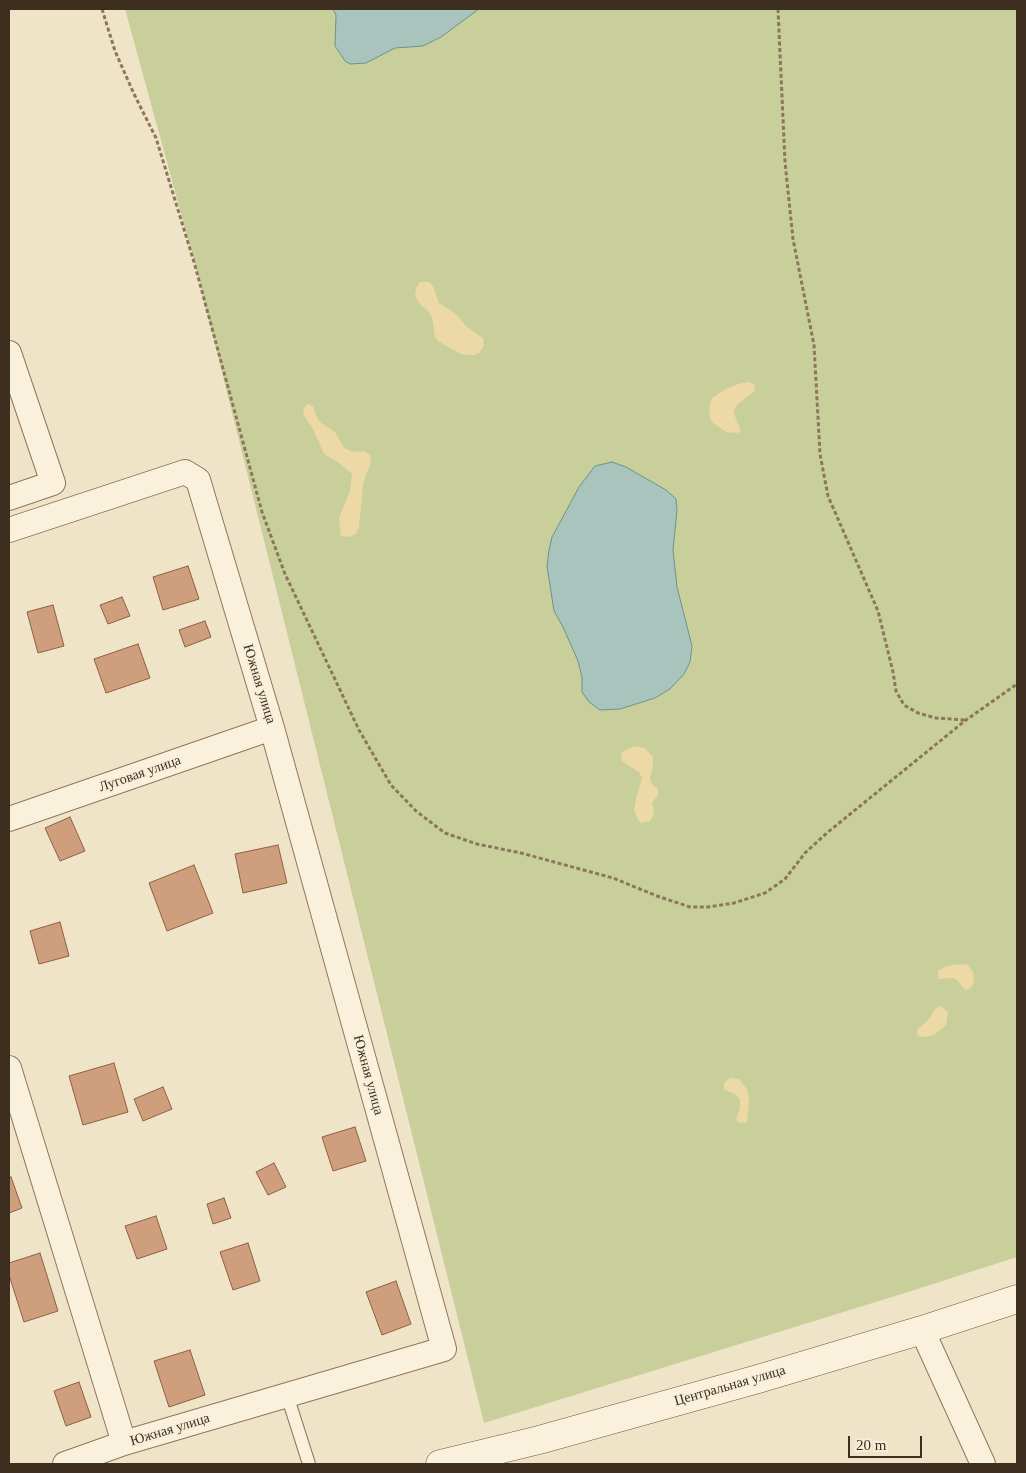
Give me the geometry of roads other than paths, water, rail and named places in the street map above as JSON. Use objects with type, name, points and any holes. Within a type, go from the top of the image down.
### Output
[{"type":"main road","name":"Центральная улица","points":[[440,1464],[539,1440],[758,1379],[922,1330],[1017,1299]]},
{"type":"street","points":[[9,353],[53,483],[9,498]]},
{"type":"street","name":"Южная улица","points":[[9,530],[185,472],[198,480],[272,728],[444,1348],[124,1444],[65,1464]]},
{"type":"street","name":"Луговая улица","points":[[9,819],[272,728]]},
{"type":"street","points":[[9,1068],[124,1444]]},
{"type":"street","points":[[922,1330],[983,1464]]},
{"type":"lane","points":[[287,1395],[309,1464]]},
{"type":"water","points":[[333,9],[479,9],[441,37],[423,46],[395,48],[366,63],[350,64],[345,61],[335,46],[336,15]]},
{"type":"water","points":[[612,462],[626,467],[666,490],[676,499],[677,510],[673,550],[677,587],[692,646],[690,662],[684,674],[670,689],[655,698],[620,709],[600,710],[589,702],[582,692],[582,677],[578,661],[554,611],[547,566],[552,537],[579,487],[595,466]]}]
